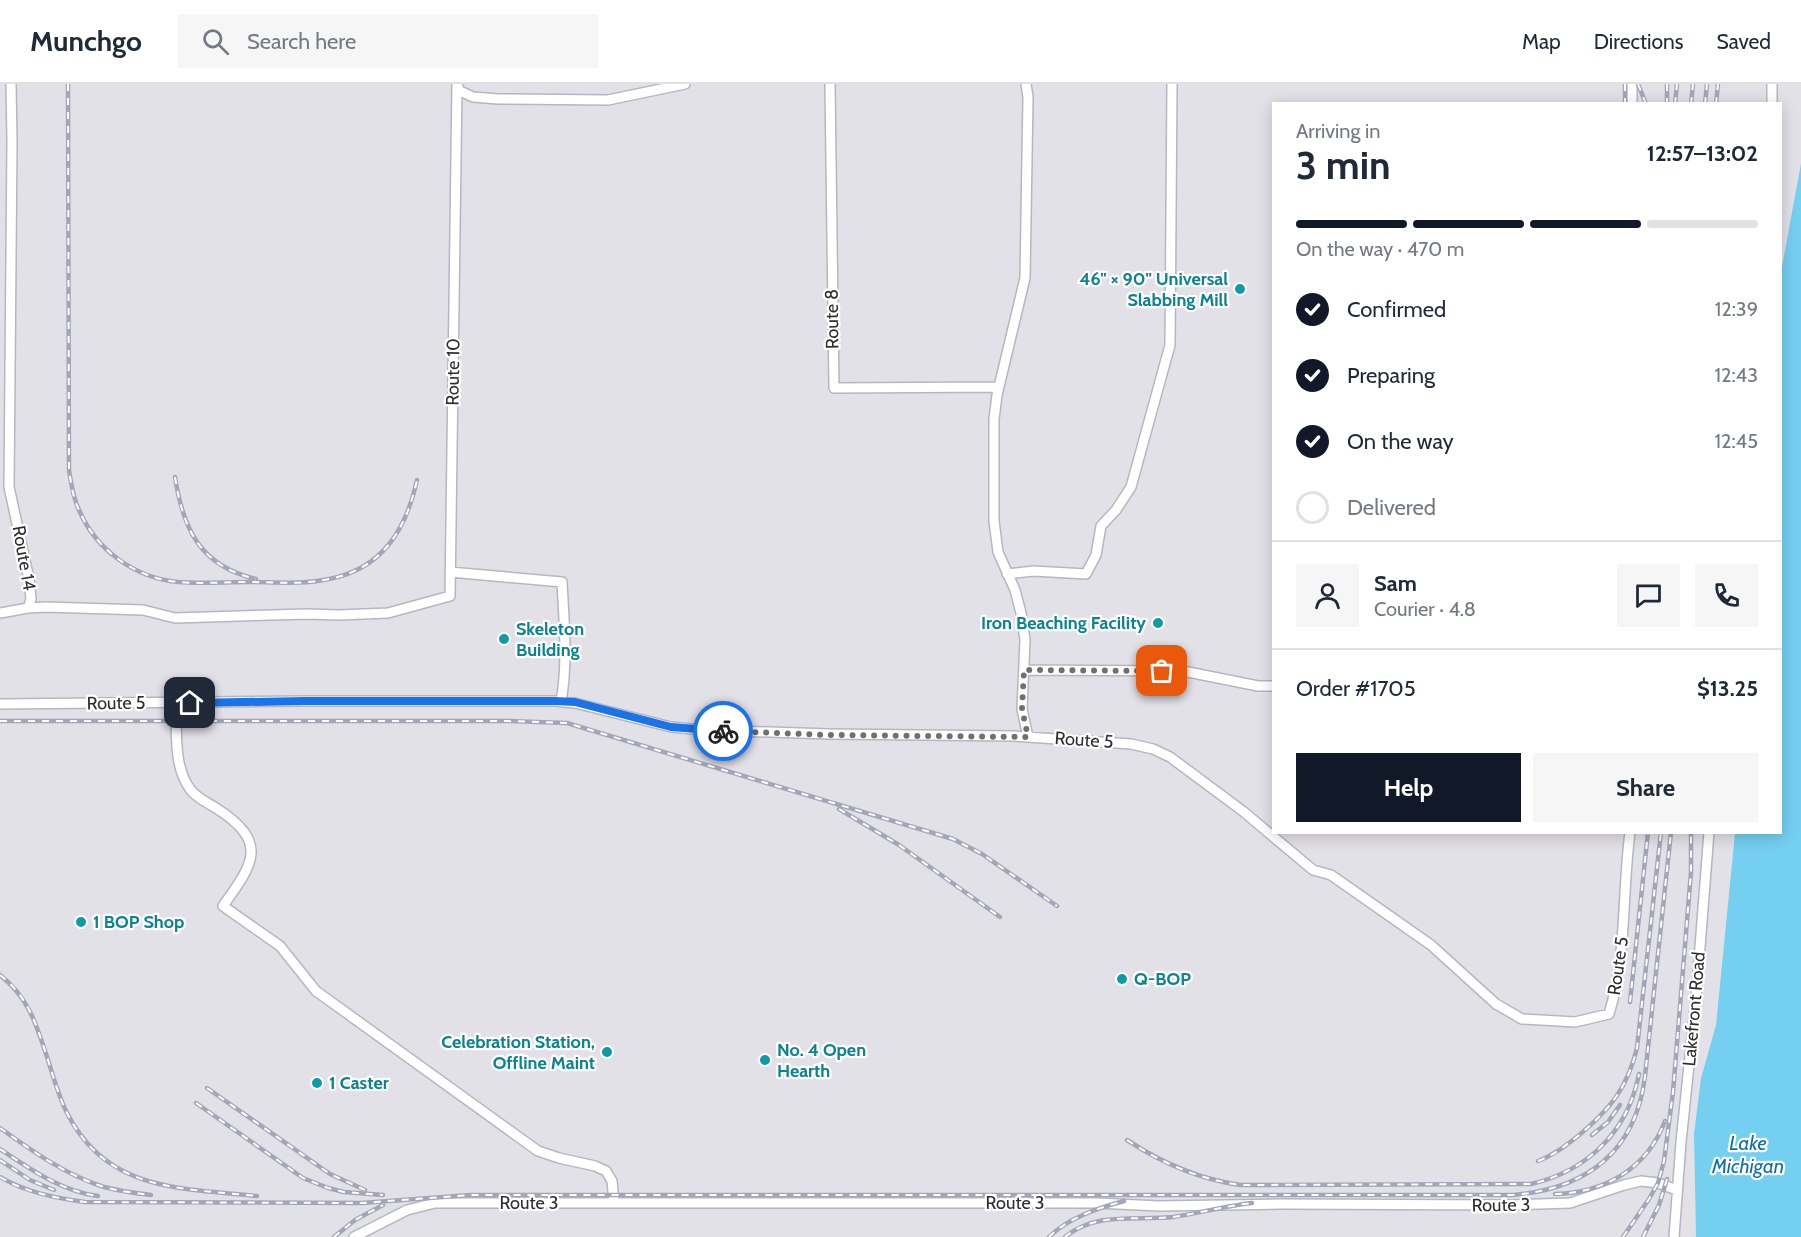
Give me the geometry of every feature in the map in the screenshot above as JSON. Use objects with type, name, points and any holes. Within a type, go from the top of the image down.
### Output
[{"type":"street","name":"Route 14","points":[[0,613],[28,608],[31,599],[29,579],[9,487],[5,451],[12,141],[11,84]]},
{"type":"street","points":[[457,84],[460,91],[472,97],[608,100],[685,84]]},
{"type":"street","name":"Route 10","points":[[28,608],[142,610],[175,618],[388,613],[450,596],[457,84]]},
{"type":"street","name":"Route 8","points":[[830,84],[834,388],[999,387]]},
{"type":"street","points":[[1026,84],[1028,97],[1025,278],[999,387],[994,419],[994,521],[998,552],[1015,590],[1021,613],[1025,640],[1022,709],[1028,737]]},
{"type":"street","points":[[1007,574],[1033,571],[1086,574],[1096,555],[1101,526],[1116,510],[1131,487],[1170,345],[1172,84]]},
{"type":"street","points":[[1632,84],[1632,102]]},
{"type":"street","points":[[1772,84],[1772,102]]},
{"type":"street","points":[[450,572],[562,582],[565,645],[564,686],[561,702]]},
{"type":"street","points":[[1024,670],[1183,671],[1258,686],[1272,686]]},
{"type":"street","name":"Route 5","points":[[0,704],[451,700],[575,702],[671,727],[704,730],[830,735],[1028,737],[1131,744],[1153,749],[1170,757],[1244,812],[1313,870],[1331,875],[1431,945],[1496,1004],[1522,1019],[1575,1022],[1609,1014],[1617,989],[1630,834]]},
{"type":"street","points":[[176,703],[179,760],[190,790],[219,810],[247,834],[250,844],[252,856],[247,872],[223,906],[280,946],[316,991],[538,1151],[595,1166],[606,1172],[612,1181],[614,1202]]},
{"type":"street","name":"Lakefront Road","points":[[1674,1237],[1696,998],[1708,834]]},
{"type":"street","name":"Route 3","points":[[354,1237],[407,1210],[435,1203],[1511,1205],[1570,1203],[1641,1181],[1678,1188]]},
{"type":"shaded area","points":[[0,84],[1801,84],[1801,163],[1782,272],[1782,102],[1272,102],[1272,834],[1735,834],[1716,1025],[1701,1078],[1694,1133],[1696,1237],[0,1237]]},
{"type":"water","name":"Lake Michigan","points":[[1801,163],[1801,1237],[1696,1237],[1694,1134],[1701,1078],[1716,1025],[1735,834],[1782,834],[1782,267]]},
{"type":"railway","points":[[68,84],[69,470],[77,505],[96,538],[119,560],[147,575],[162,579],[195,583],[319,581],[348,574],[364,566],[389,544],[406,515],[417,480]]},
{"type":"railway","points":[[1625,84],[1625,102]]},
{"type":"railway","points":[[1638,84],[1645,102]]},
{"type":"railway","points":[[1667,84],[1667,102]]},
{"type":"railway","points":[[1675,102],[1677,84]]},
{"type":"railway","points":[[1691,102],[1693,84]]},
{"type":"railway","points":[[1705,102],[1707,84]]},
{"type":"railway","points":[[1716,102],[1718,84]]},
{"type":"railway","points":[[175,477],[183,513],[198,543],[221,565],[256,579]]},
{"type":"railway","points":[[0,721],[567,723],[953,839],[982,854],[1057,906]]},
{"type":"railway","points":[[839,809],[899,845],[1000,917]]},
{"type":"railway","points":[[1630,1002],[1648,834]]},
{"type":"railway","points":[[1538,1161],[1564,1147],[1599,1117],[1616,1097],[1633,1062],[1637,1048],[1661,834]]},
{"type":"railway","points":[[0,1177],[41,1194],[85,1202],[362,1203],[470,1195],[1513,1195],[1539,1191],[1563,1185],[1603,1162],[1619,1145],[1631,1126],[1640,1103],[1645,1076],[1671,834]]},
{"type":"railway","points":[[1623,1237],[1658,1183],[1664,1161],[1673,1092],[1691,872],[1691,834]]},
{"type":"railway","points":[[0,975],[18,992],[30,1012],[67,1113],[84,1139],[103,1158],[125,1172],[149,1181],[201,1191],[257,1196]]},
{"type":"railway","points":[[1127,1140],[1181,1169],[1210,1179],[1240,1185],[1531,1184],[1552,1178],[1570,1169],[1587,1159],[1602,1146],[1626,1113],[1634,1095],[1639,1074]]},
{"type":"railway","points":[[207,1088],[330,1174],[365,1190]]},
{"type":"railway","points":[[196,1103],[303,1178],[344,1192],[383,1195]]},
{"type":"railway","points":[[1592,1135],[1608,1122],[1620,1105]]},
{"type":"railway","points":[[1555,1194],[1590,1189],[1622,1175],[1647,1153],[1665,1121]]},
{"type":"railway","points":[[0,1128],[48,1161],[87,1181],[113,1189],[151,1195]]},
{"type":"railway","points":[[0,1149],[59,1184],[98,1196]]},
{"type":"railway","points":[[0,1160],[30,1180],[54,1190]]},
{"type":"railway","points":[[1643,1237],[1659,1205],[1667,1179]]},
{"type":"railway","points":[[1049,1237],[1074,1219],[1124,1201]]},
{"type":"railway","points":[[1065,1237],[1090,1223],[1103,1220],[1173,1217],[1252,1203]]},
{"type":"railway","points":[[334,1237],[355,1220],[383,1205]]},
{"type":"way so far","points":[[723,731],[830,735],[1028,737],[1022,709],[1024,670],[1162,671]]},
{"type":"place","name":"46\" × 90\" Universal Slabbing Mill","points":[[1240,289]]},
{"type":"place","name":"Iron Beaching Facility","points":[[1158,623]]},
{"type":"place","name":"Skeleton Building","points":[[504,639]]},
{"type":"place","name":"1 BOP Shop","points":[[81,922]]},
{"type":"place","name":"Q-BOP","points":[[1122,979]]},
{"type":"place","name":"Celebration Station, Offline Maint","points":[[607,1052]]},
{"type":"place","name":"No. 4 Open Hearth","points":[[765,1060]]},
{"type":"place","name":"1 Caster","points":[[317,1083]]},
{"type":"route","points":[[190,703],[462,700],[575,702],[671,727],[723,731]]}]
